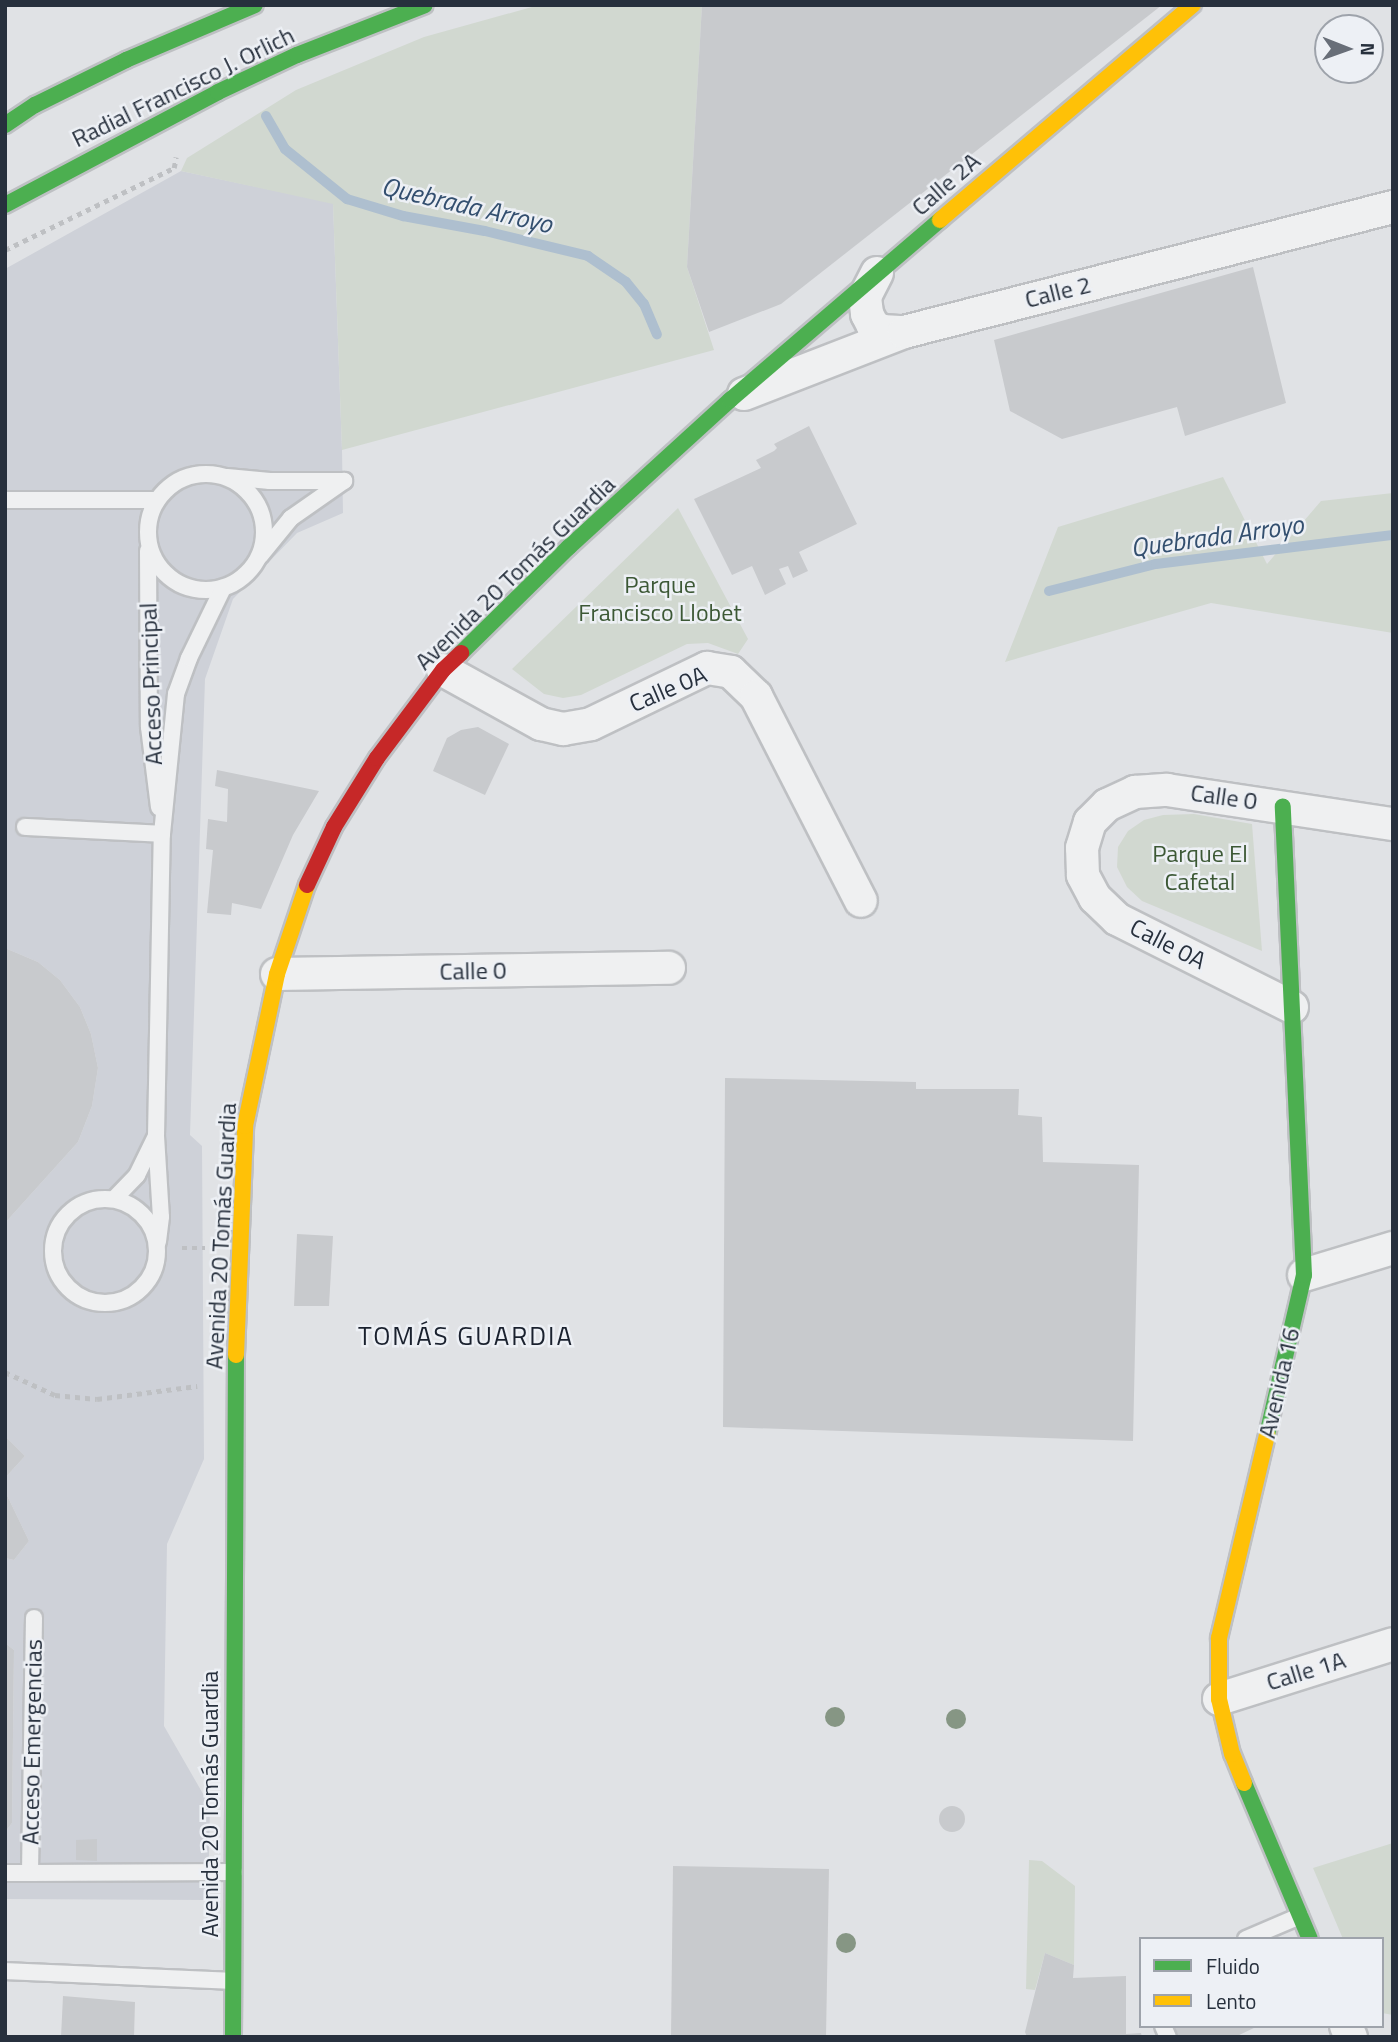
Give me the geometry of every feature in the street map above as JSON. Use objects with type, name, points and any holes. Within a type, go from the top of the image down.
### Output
[{"type":"street","name":"Radial Francisco J. Orlich","points":[[5,125],[35,105],[126,60],[255,5]]},
{"type":"street","name":"Radial Francisco J. Orlich","points":[[5,205],[240,82],[297,55],[425,5]]},
{"type":"street","name":"Calle 2A","points":[[730,400],[1194,5]]},
{"type":"street","points":[[5,119],[35,105]]},
{"type":"street","name":"Calle 2","points":[[730,400],[904,332],[1393,207]]},
{"type":"street","points":[[877,273],[865,297],[867,314],[873,326],[882,331],[904,332]]},
{"type":"street","name":"Avenida 20 Tomás Guardia","points":[[233,2037],[235,1376],[245,1126],[277,974],[298,904],[334,827],[377,758],[443,670],[569,547],[730,400]]},
{"type":"street","name":"Calle 0A","points":[[443,670],[541,724],[563,729],[591,724],[707,668],[731,672],[756,696],[861,901]]},
{"type":"street","name":"Calle 0","points":[[1082,848],[1090,822],[1107,805],[1135,792],[1196,792],[1393,824]]},
{"type":"street","name":"Avenida 16","points":[[1283,806],[1304,1275],[1219,1638],[1219,1699],[1231,1754],[1309,1937]]},
{"type":"street","name":"Calle 0A","points":[[1082,848],[1083,875],[1095,898],[1117,919],[1293,1007]]},
{"type":"street","name":"Calle 0","points":[[277,974],[669,968]]},
{"type":"street","points":[[1304,1275],[1393,1248]]},
{"type":"street","name":"Calle 1A","points":[[1219,1699],[1393,1644]]},
{"type":"lane","points":[[217,475],[234,482],[248,493],[258,508],[263,526],[262,544],[256,561]]},
{"type":"lane","points":[[217,475],[270,481],[344,481],[291,518],[236,582],[223,588],[205,591],[188,588],[172,580],[159,567],[150,551],[150,516],[157,500],[184,478],[217,475]]},
{"type":"lane","points":[[5,500],[157,500]]},
{"type":"lane","name":"Acceso Principal","points":[[148,533],[149,727],[162,834]]},
{"type":"lane","name":"Acceso Principal","points":[[157,1248],[161,1217],[156,1136],[162,834],[176,694],[189,658],[223,588]]},
{"type":"lane","points":[[25,827],[162,834]]},
{"type":"lane","name":"Acceso Principal","points":[[114,1199],[136,1175],[156,1136]]},
{"type":"lane","points":[[97,1199],[114,1199],[142,1213],[153,1230],[157,1248],[155,1265],[148,1281],[128,1298],[103,1304],[85,1300],[71,1291],[60,1278],[54,1262],[58,1228],[67,1214],[97,1199]]},
{"type":"lane","name":"Acceso Emergencias","points":[[34,1618],[30,1873],[234,1872]]},
{"type":"lane","points":[[5,1873],[30,1873]]},
{"type":"lane","points":[[1252,1937],[1300,1916]]},
{"type":"lane","points":[[5,1971],[233,1981]]},
{"type":"path","points":[[157,1248],[239,1248]]},
{"type":"path","points":[[5,1372],[55,1395],[97,1399],[152,1394],[235,1376]]},
{"type":"shaded area","points":[[181,171],[333,203],[343,513],[297,533],[233,599],[205,679],[190,1135],[202,1146],[204,1459],[167,1544],[164,1726],[210,1806],[208,1900],[5,1899],[5,1832],[12,1823],[14,1650],[5,1643],[5,1558],[14,1560],[29,1541],[5,1491],[5,1478],[25,1456],[5,1436],[5,1223],[78,1142],[92,1106],[98,1068],[91,1034],[80,1007],[60,980],[38,962],[5,948],[5,269]]},
{"type":"green space","points":[[539,5],[702,5],[687,267],[714,350],[342,450],[333,204],[181,171],[187,158],[296,90],[424,37]]},
{"type":"green space","points":[[1223,477],[1267,564],[1321,501],[1393,493],[1393,633],[1211,603],[1005,662],[1058,527]]},
{"type":"green space","name":"Parque Francisco Llobet","points":[[678,508],[748,639],[738,654],[708,643],[687,644],[581,695],[563,698],[544,694],[512,669]]},
{"type":"green space","name":"Parque El Cafetal","points":[[1194,814],[1252,824],[1262,951],[1142,901],[1127,887],[1117,867],[1118,847],[1128,831],[1144,820],[1163,815]]},
{"type":"green space","points":[[1393,1843],[1393,2015],[1384,2013],[1384,1937],[1342,1937],[1313,1868]]},
{"type":"green space","points":[[1029,1860],[1042,1861],[1075,1886],[1074,1965],[1045,1953],[1035,1990],[1026,1989]]},
{"type":"building","points":[[702,5],[1162,5],[781,304],[709,332],[687,267]]},
{"type":"building","points":[[1253,267],[1286,403],[1185,436],[1177,407],[1062,439],[1010,411],[994,340]]},
{"type":"building","points":[[809,426],[857,524],[799,552],[808,571],[793,578],[788,566],[779,569],[786,584],[765,595],[752,566],[732,575],[694,499],[761,468],[756,460],[774,451],[777,448],[774,444]]},
{"type":"building","points":[[478,727],[509,744],[485,795],[433,771],[447,738],[461,730]]},
{"type":"building","points":[[217,770],[319,791],[293,835],[261,909],[232,903],[231,915],[207,913],[213,850],[206,849],[208,819],[227,822],[228,789],[215,786]]},
{"type":"building","points":[[5,948],[38,962],[60,980],[80,1007],[91,1034],[98,1068],[92,1106],[78,1142],[5,1223]]},
{"type":"building","points":[[725,1078],[916,1082],[916,1089],[1019,1089],[1018,1115],[1042,1117],[1043,1162],[1139,1165],[1133,1441],[723,1427]]},
{"type":"building","points":[[297,1234],[333,1236],[329,1306],[294,1306]]},
{"type":"building","points":[[5,1436],[25,1456],[5,1478]]},
{"type":"building","points":[[5,1491],[29,1541],[14,1560],[5,1558]]},
{"type":"building","points":[[5,1643],[14,1650],[12,1823],[5,1832]]},
{"type":"building","points":[[952,1806],[961,1810],[965,1819],[961,1828],[952,1832],[943,1828],[939,1819],[943,1810]]},
{"type":"building","points":[[97,1839],[97,1861],[76,1860],[76,1840]]},
{"type":"building","points":[[673,1866],[829,1869],[826,2037],[671,2037]]},
{"type":"building","points":[[1045,1953],[1074,1965],[1073,1978],[1126,1976],[1126,2034],[1141,2033],[1142,2037],[1027,2037],[1025,2032]]},
{"type":"building","points":[[63,1996],[135,2002],[134,2037],[61,2037]]},
{"type":"building","points":[[1172,2028],[1254,2028],[1235,2037],[1176,2037]]},
{"type":"waterway","name":"Quebrada Arroyo","points":[[266,116],[285,149],[347,199],[403,216],[485,231],[588,256],[626,282],[644,304],[657,334]]},
{"type":"waterway","name":"Quebrada Arroyo","points":[[1049,591],[1156,564],[1393,535]]},
{"type":"traffic: fast","points":[[5,125],[35,105],[126,60],[255,5]]},
{"type":"traffic: fast","points":[[5,205],[218,92],[297,55],[425,5]]},
{"type":"traffic: fast","points":[[461,653],[569,547],[730,400],[940,220]]},
{"type":"traffic: fast","points":[[1267,1435],[1304,1275],[1283,806]]},
{"type":"traffic: fast","points":[[233,2037],[236,1355]]},
{"type":"traffic: fast","points":[[1244,1783],[1309,1937]]},
{"type":"traffic: slow","points":[[940,220],[1193,5]]},
{"type":"traffic: slow","points":[[236,1355],[245,1126],[277,974],[307,885]]},
{"type":"traffic: slow","points":[[1244,1783],[1232,1754],[1219,1699],[1219,1638],[1267,1435]]},
{"type":"traffic: jam","points":[[307,885],[334,827],[377,758],[443,670],[461,653]]},
{"type":"district","name":"TOMÁS GUARDIA","points":[[466,1336]]}]
